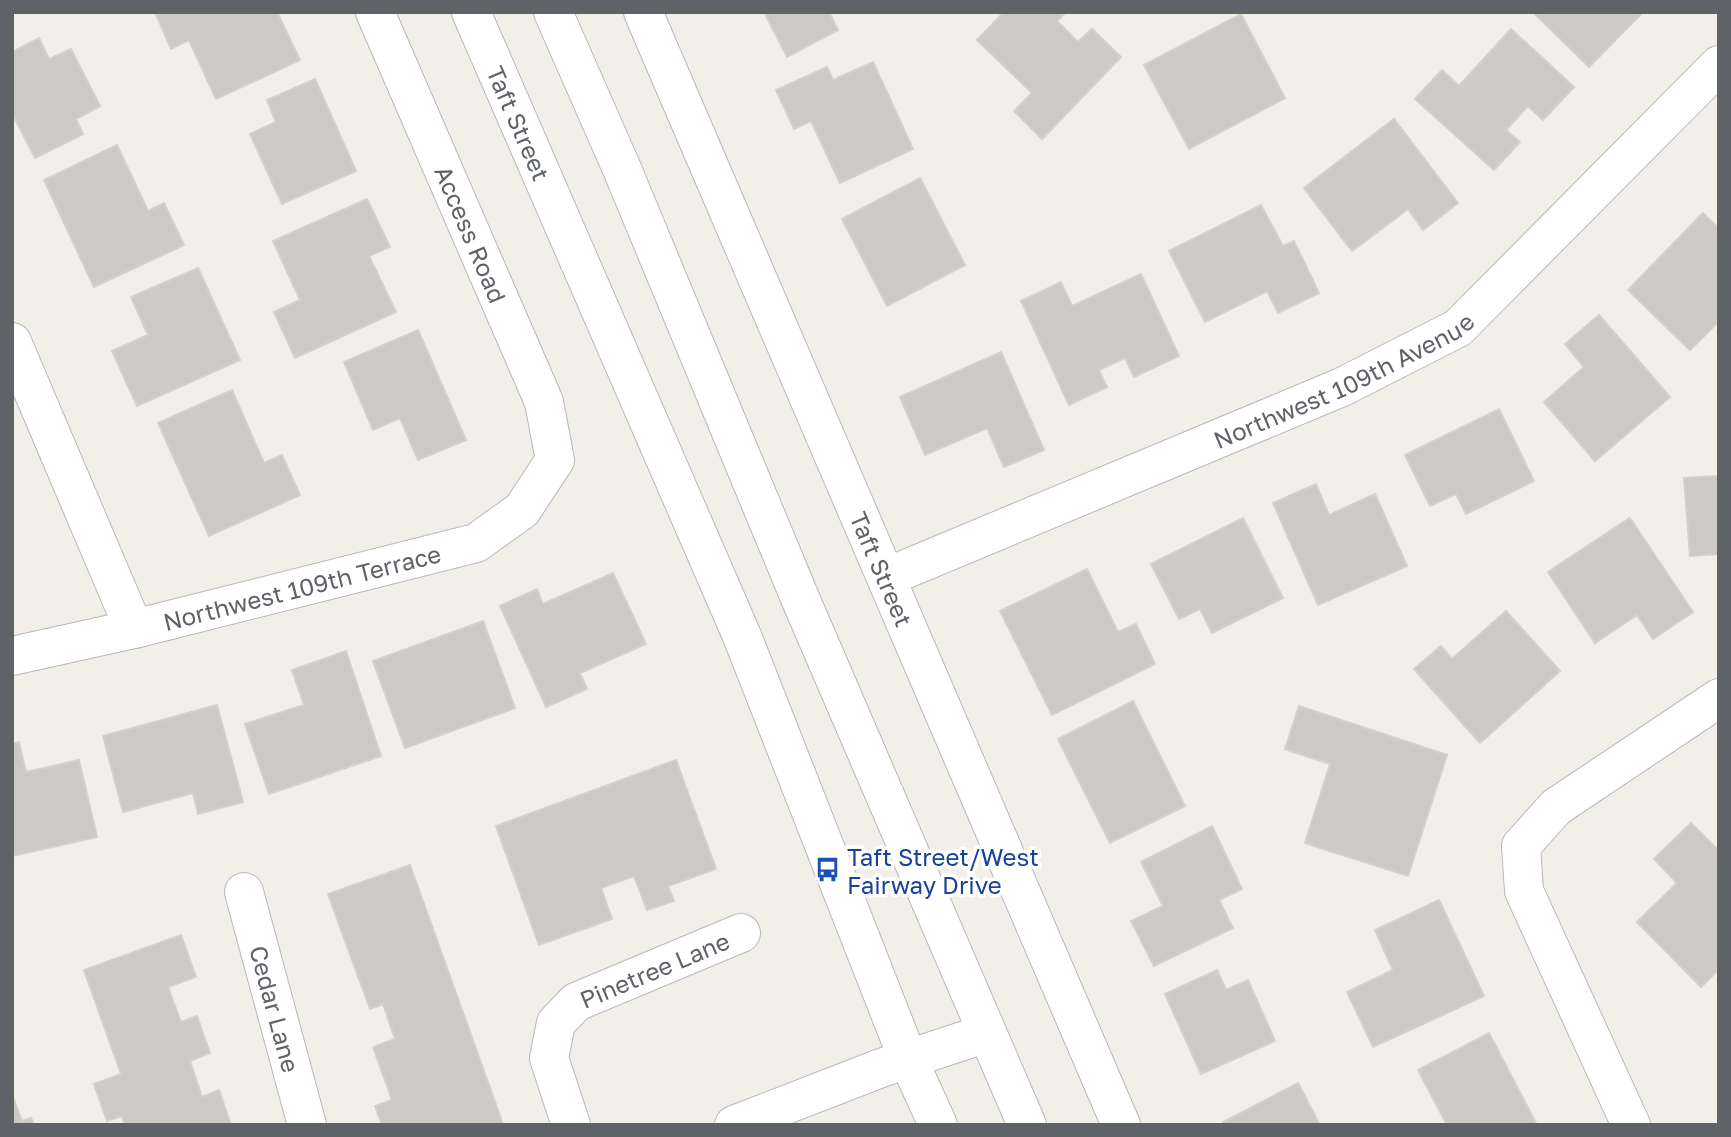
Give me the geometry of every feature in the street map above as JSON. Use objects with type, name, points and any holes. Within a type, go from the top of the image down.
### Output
[{"type":"street","name":"Access Road","points":[[375,12],[544,402],[555,460]]},
{"type":"street","name":"Taft Street","points":[[471,12],[743,636],[908,1059],[939,1125]]},
{"type":"street","points":[[553,12],[622,169],[800,598],[1027,1125]]},
{"type":"street","name":"Taft Street","points":[[643,12],[1121,1125]]},
{"type":"street","name":"Northwest 109th Avenue","points":[[887,577],[1342,387],[1458,328],[1719,65]]},
{"type":"street","points":[[12,342],[134,629]]},
{"type":"street","name":"Northwest 109th Terrace","points":[[12,656],[134,629],[476,543],[522,510],[555,460]]},
{"type":"street","points":[[1631,1125],[1524,891],[1521,846],[1556,807],[1719,698]]},
{"type":"street","name":"Cedar Lane","points":[[244,892],[307,1125]]},
{"type":"street","name":"Pinetree Lane","points":[[571,1125],[549,1058],[556,1023],[576,1002],[741,933]]},
{"type":"street","points":[[734,1125],[908,1059],[987,1033]]},
{"type":"building","points":[[155,12],[277,12],[300,60],[216,99],[189,40],[171,49]]},
{"type":"building","points":[[764,12],[829,12],[838,30],[787,57]]},
{"type":"building","points":[[1004,12],[1066,12],[1057,21],[1078,42],[1092,29],[1121,57],[1042,139],[1014,111],[1032,93],[977,40]]},
{"type":"building","points":[[1533,12],[1643,12],[1589,67]]},
{"type":"building","points":[[1241,14],[1285,98],[1189,149],[1144,65]]},
{"type":"building","points":[[1511,29],[1574,87],[1543,120],[1528,106],[1506,130],[1520,142],[1494,170],[1415,99],[1442,70],[1459,86]]},
{"type":"building","points":[[39,38],[49,59],[71,49],[100,106],[76,119],[83,134],[35,158],[12,113],[12,52]]},
{"type":"building","points":[[873,62],[913,149],[840,183],[811,121],[794,129],[776,90],[827,67],[833,80]]},
{"type":"building","points":[[315,79],[356,171],[282,204],[250,134],[276,122],[267,100]]},
{"type":"building","points":[[1394,119],[1458,203],[1423,230],[1408,209],[1352,251],[1304,188]]},
{"type":"building","points":[[117,145],[148,211],[164,203],[184,245],[94,287],[44,180]]},
{"type":"building","points":[[920,178],[965,265],[887,306],[842,219]]},
{"type":"building","points":[[367,199],[390,247],[369,256],[396,312],[295,358],[274,312],[300,300],[273,241]]},
{"type":"building","points":[[1261,205],[1283,246],[1294,241],[1319,293],[1278,313],[1267,291],[1205,322],[1169,251]]},
{"type":"building","points":[[1703,213],[1719,229],[1719,321],[1690,350],[1628,290]]},
{"type":"building","points":[[198,268],[240,360],[137,406],[112,351],[148,335],[131,297]]},
{"type":"building","points":[[1141,274],[1179,356],[1134,377],[1125,358],[1099,370],[1107,387],[1069,405],[1021,301],[1061,282],[1072,306]]},
{"type":"building","points":[[1599,315],[1670,397],[1595,461],[1544,402],[1584,367],[1565,344]]},
{"type":"building","points":[[418,330],[466,440],[418,460],[400,418],[373,430],[344,362]]},
{"type":"building","points":[[1001,352],[1044,450],[1004,467],[987,428],[925,455],[900,397]]},
{"type":"building","points":[[232,390],[264,463],[282,455],[300,495],[209,536],[158,423]]},
{"type":"building","points":[[1499,409],[1534,481],[1466,514],[1456,494],[1430,506],[1405,455]]},
{"type":"building","points":[[1719,476],[1719,554],[1690,556],[1684,478]]},
{"type":"building","points":[[1316,484],[1329,515],[1375,494],[1407,566],[1318,605],[1273,503]]},
{"type":"building","points":[[1243,518],[1283,598],[1212,633],[1200,609],[1179,619],[1151,564]]},
{"type":"building","points":[[1630,518],[1693,612],[1653,639],[1637,615],[1595,643],[1548,572]]},
{"type":"building","points":[[1087,569],[1118,632],[1136,624],[1155,664],[1052,715],[1000,611]]},
{"type":"building","points":[[613,573],[646,644],[580,673],[587,689],[546,707],[500,606],[537,589],[543,604]]},
{"type":"building","points":[[1506,611],[1560,671],[1480,743],[1414,669],[1441,646],[1452,659]]},
{"type":"building","points":[[483,621],[515,708],[405,748],[373,661]]},
{"type":"building","points":[[346,651],[381,756],[269,794],[245,724],[304,705],[292,670]]},
{"type":"building","points":[[1133,701],[1185,806],[1110,843],[1058,739]]},
{"type":"building","points":[[217,705],[243,802],[198,814],[193,793],[123,812],[103,736]]},
{"type":"building","points":[[1299,706],[1447,755],[1408,876],[1305,843],[1330,764],[1285,749]]},
{"type":"building","points":[[19,742],[26,772],[79,760],[97,837],[12,856],[12,744]]},
{"type":"building","points":[[676,760],[716,869],[668,886],[674,901],[647,910],[634,876],[601,888],[612,919],[539,945],[496,826]]},
{"type":"building","points":[[1691,823],[1719,851],[1719,969],[1701,987],[1637,922],[1677,883],[1654,859]]},
{"type":"building","points":[[1212,826],[1242,889],[1219,900],[1233,928],[1154,966],[1131,921],[1163,906],[1141,862]]},
{"type":"building","points":[[410,865],[503,1124],[382,1125],[375,1106],[392,1100],[373,1047],[395,1039],[383,1004],[370,1009],[328,894]]},
{"type":"building","points":[[1439,900],[1484,996],[1373,1047],[1347,992],[1393,970],[1375,930]]},
{"type":"building","points":[[181,935],[196,977],[168,987],[181,1022],[197,1016],[210,1053],[190,1061],[202,1097],[219,1090],[231,1125],[125,1125],[122,1116],[107,1121],[94,1084],[121,1074],[84,970]]},
{"type":"building","points":[[1217,970],[1226,990],[1248,980],[1275,1041],[1201,1074],[1165,994]]},
{"type":"building","points":[[1489,1033],[1537,1125],[1447,1125],[1418,1070]]},
{"type":"building","points":[[1298,1083],[1320,1125],[1225,1125],[1223,1122]]},
{"type":"building","points":[[12,1094],[22,1121],[31,1118],[34,1125],[12,1125]]},
{"type":"place","name":"Taft Street/West Fairway Drive","points":[[827,870]]}]
